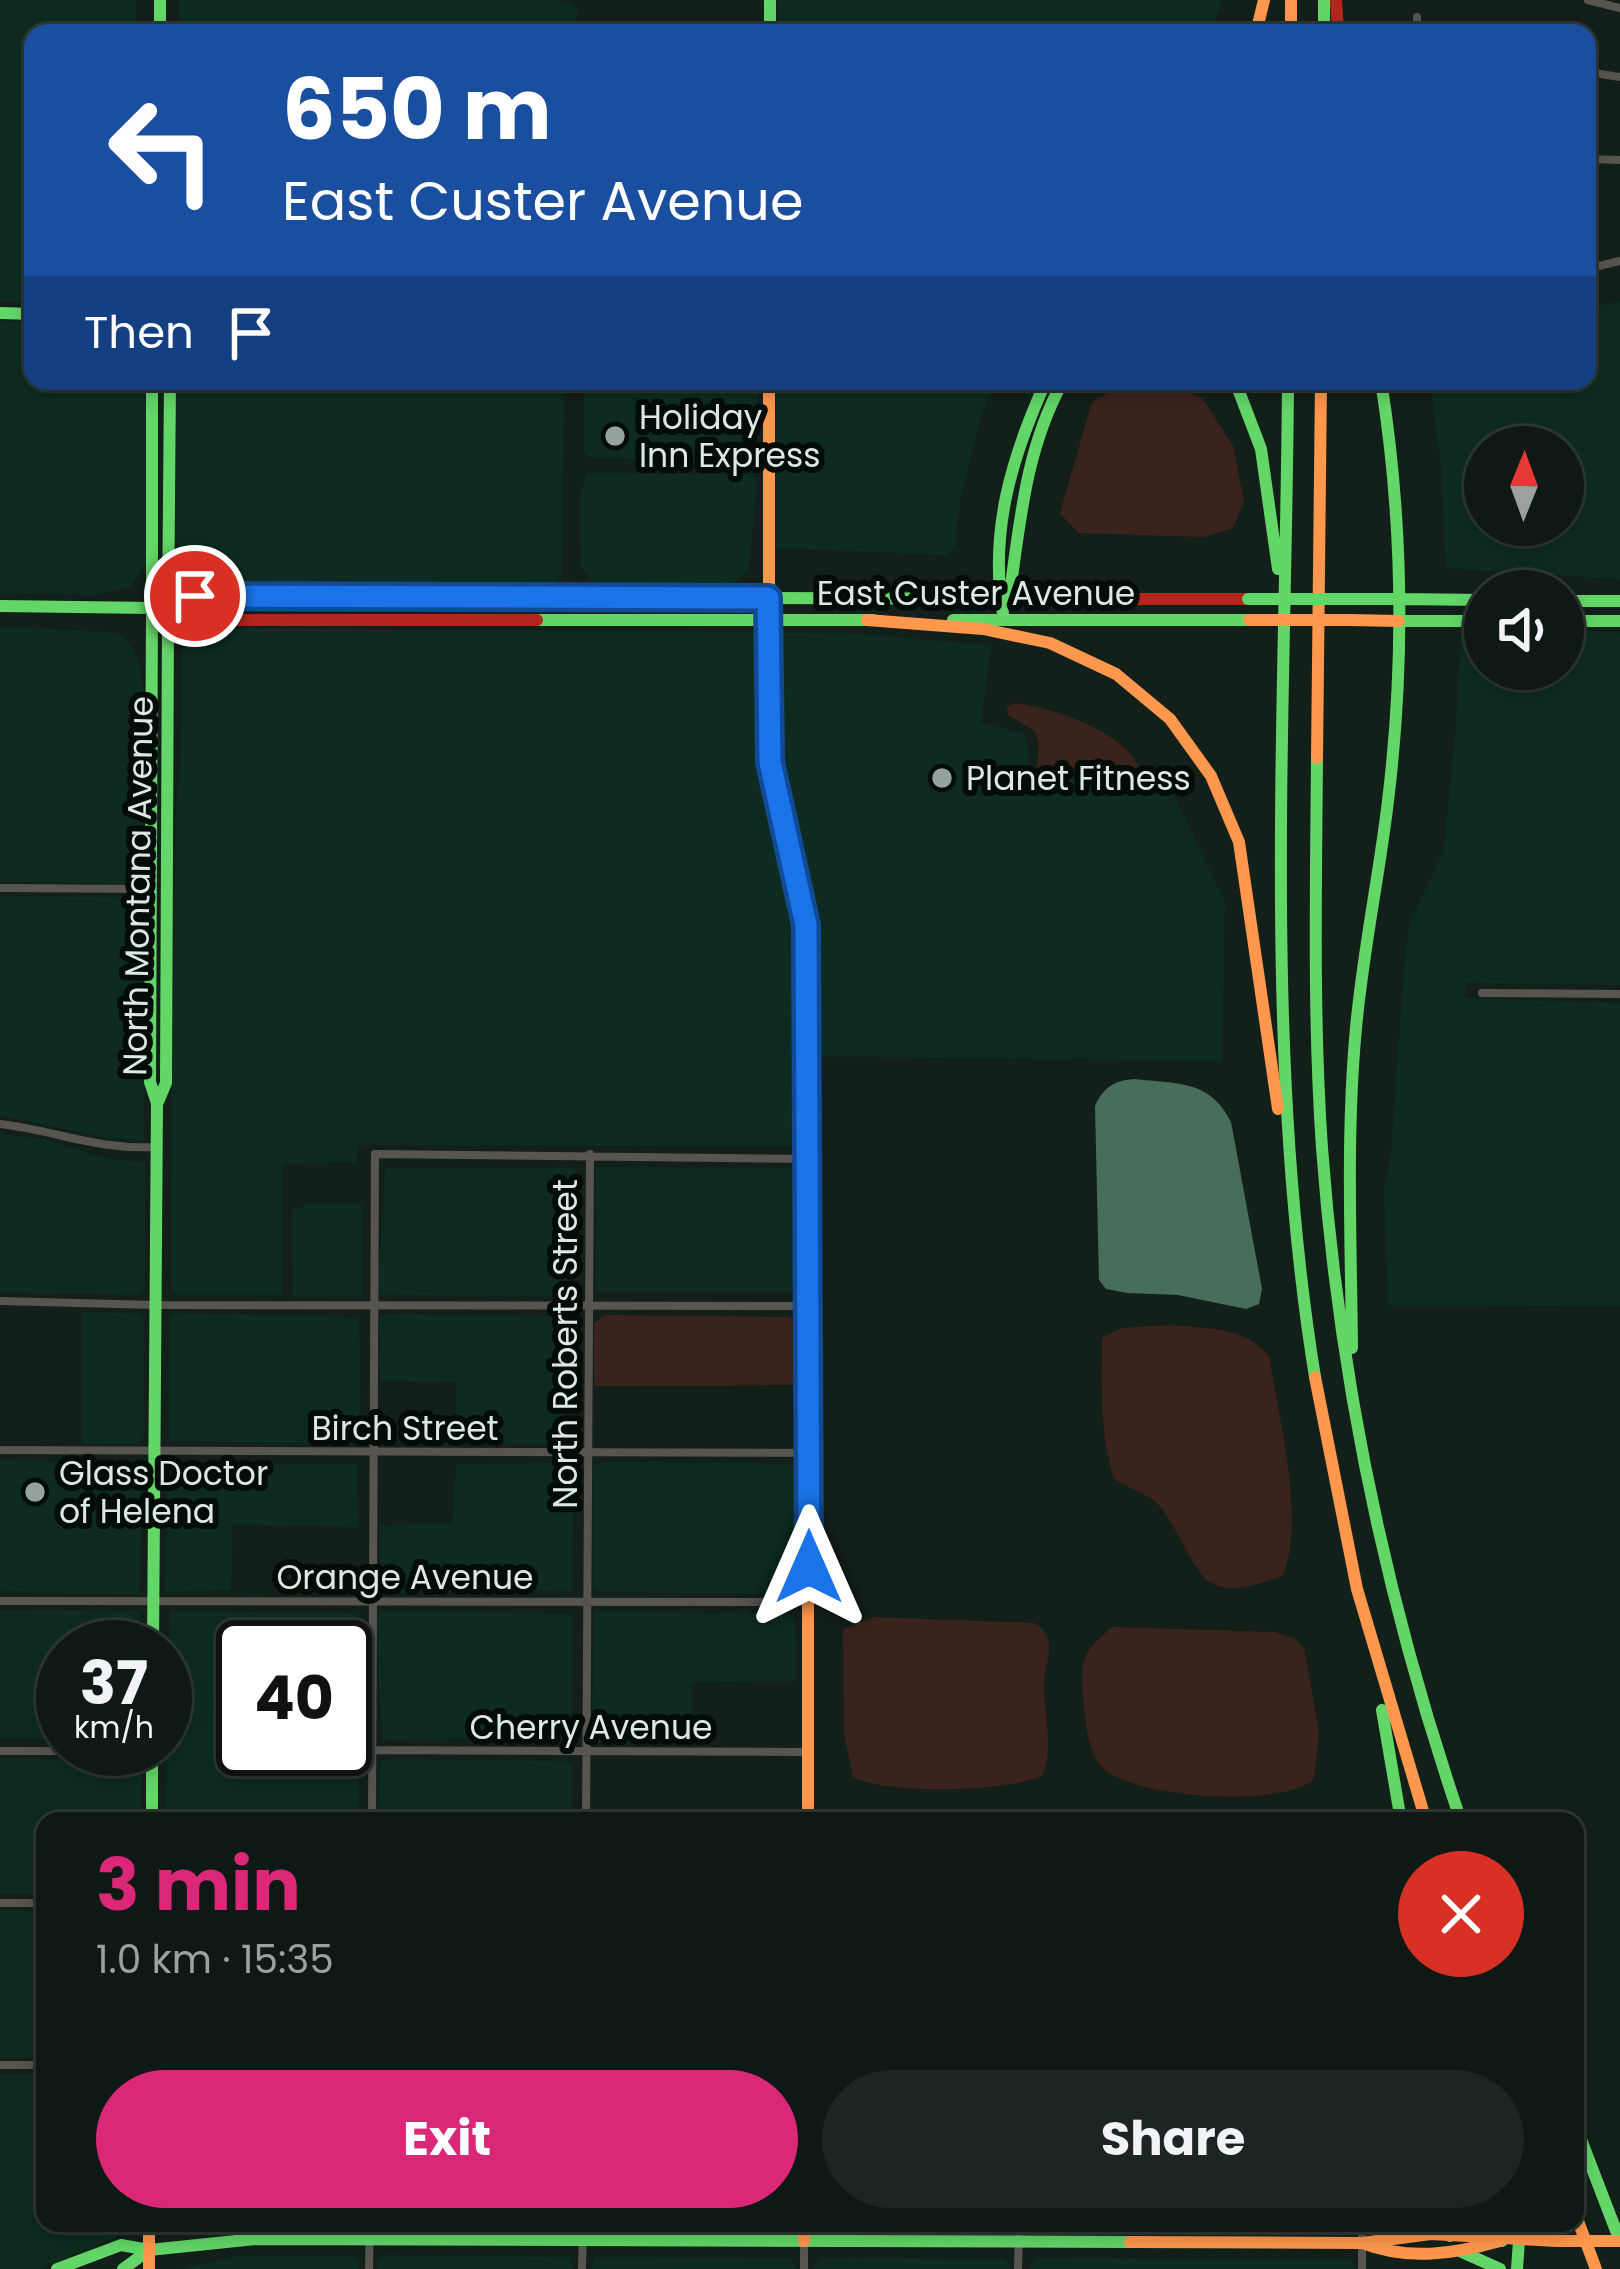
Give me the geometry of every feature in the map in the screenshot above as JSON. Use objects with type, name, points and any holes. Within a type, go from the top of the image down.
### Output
[{"type":"main road","name":"North Montana Avenue","points":[[152,390],[150,1082],[158,1103]]},
{"type":"main road","name":"North Montana Avenue","points":[[154,1620],[158,1103],[166,1083],[170,390]]},
{"type":"main road","points":[[769,390],[770,762],[806,925],[808,1812]]},
{"type":"main road","points":[[1004,620],[1007,490],[1028,417],[1042,390]]},
{"type":"main road","points":[[1003,599],[1022,486],[1058,390]]},
{"type":"main road","points":[[1240,390],[1254,417],[1270,493],[1286,681]]},
{"type":"main road","points":[[1288,390],[1283,1010],[1296,1229]]},
{"type":"main road","points":[[1321,390],[1318,1070],[1330,1235],[1352,1399],[1398,1615],[1458,1812]]},
{"type":"main road","points":[[1352,1399],[1351,1091],[1360,979],[1393,756],[1399,621],[1382,390]]},
{"type":"main road","points":[[152,608],[168,596]]},
{"type":"main road","name":"East Custer Avenue","points":[[168,596],[1464,600]]},
{"type":"main road","points":[[1584,601],[1620,601]]},
{"type":"main road","points":[[0,605],[152,608],[168,619]]},
{"type":"main road","name":"East Custer Avenue","points":[[168,619],[1464,621]]},
{"type":"main road","points":[[867,620],[1048,642],[1130,683],[1166,713],[1195,747],[1228,806],[1238,842],[1321,1410],[1367,1625],[1399,1812]]},
{"type":"main road","points":[[1584,621],[1620,621]]},
{"type":"main road","points":[[1367,1625],[1423,1812]]},
{"type":"main road","points":[[152,1776],[152,1812]]},
{"type":"main road","points":[[57,2269],[121,2245],[149,2250],[229,2240],[1362,2243],[1381,2236],[1450,2236],[1620,2241],[1584,2147]]},
{"type":"main road","points":[[149,2232],[149,2269]]},
{"type":"main road","points":[[804,2232],[804,2241]]},
{"type":"main road","points":[[1450,2236],[1455,2232]]},
{"type":"main road","points":[[1498,2232],[1502,2241]]},
{"type":"main road","points":[[1582,2232],[1596,2269]]},
{"type":"main road","points":[[1362,2243],[1380,2252],[1462,2252],[1502,2241]]},
{"type":"main road","points":[[1517,2269],[1519,2241]]},
{"type":"main road","points":[[122,2269],[149,2250]]},
{"type":"main road","points":[[1462,2252],[1499,2269]]},
{"type":"street","points":[[1588,0],[1620,8]]},
{"type":"street","points":[[1417,17],[1417,24]]},
{"type":"street","points":[[0,888],[150,889]]},
{"type":"street","points":[[1482,993],[1620,994]]},
{"type":"street","points":[[0,1124],[50,1131],[94,1145],[157,1147]]},
{"type":"street","points":[[372,1750],[375,1154],[810,1159]]},
{"type":"street","name":"North Roberts Street","points":[[586,1812],[590,1154]]},
{"type":"street","points":[[0,1300],[810,1306]]},
{"type":"street","name":"Birch Street","points":[[0,1450],[810,1454]]},
{"type":"street","name":"Orange Avenue","points":[[0,1601],[809,1603]]},
{"type":"street","name":"Cherry Avenue","points":[[372,1750],[809,1752]]},
{"type":"street","points":[[0,1751],[36,1751]]},
{"type":"street","points":[[372,1776],[372,1812]]},
{"type":"street","points":[[0,1903],[36,1903]]},
{"type":"street","points":[[0,2065],[36,2066]]},
{"type":"street","points":[[369,2269],[370,2232]]},
{"type":"street","points":[[582,2269],[583,2232]]},
{"type":"street","points":[[1018,2269],[1019,2232]]},
{"type":"street","points":[[1362,2232],[1362,2269]]},
{"type":"street","points":[[804,2241],[804,2269]]},
{"type":"shaded area","points":[[0,0],[136,0],[137,24],[24,24],[24,303],[0,302]]},
{"type":"shaded area","points":[[179,0],[558,0],[577,8],[577,24],[179,24]]},
{"type":"shaded area","points":[[778,0],[1222,0],[1214,24],[778,24]]},
{"type":"shaded area","points":[[1620,302],[1620,579],[1584,577],[1584,570],[1446,568],[1431,390],[1596,390],[1596,308]]},
{"type":"shaded area","points":[[0,321],[24,322],[24,390],[147,390],[147,563],[129,588],[93,595],[0,593]]},
{"type":"shaded area","points":[[176,390],[564,390],[561,578],[544,590],[210,589],[184,573],[176,537]]},
{"type":"shaded area","points":[[584,390],[758,390],[756,456],[750,460],[589,458],[584,451]]},
{"type":"shaded area","points":[[776,390],[994,390],[981,415],[961,494],[955,546],[947,555],[776,548]]},
{"type":"shaded area","points":[[1113,390],[1186,390],[1203,399],[1233,446],[1244,501],[1233,528],[1204,537],[1078,533],[1060,513],[1092,402]]},
{"type":"shaded area","points":[[586,473],[753,474],[757,480],[749,568],[735,582],[712,589],[597,587],[581,567],[580,497]]},
{"type":"shaded area","points":[[0,627],[112,632],[133,649],[145,705],[143,880],[137,884],[0,881]]},
{"type":"shaded area","points":[[229,628],[844,633],[991,645],[981,723],[1025,734],[1032,777],[1168,783],[1225,902],[1222,1061],[794,1056],[794,1146],[358,1145],[357,1163],[282,1164],[282,1292],[177,1295],[171,1287],[171,1187],[182,651],[199,634]]},
{"type":"shaded area","points":[[1584,630],[1620,633],[1620,985],[1465,983],[1465,998],[1620,1003],[1620,1306],[1388,1305],[1384,1189],[1391,1155],[1409,925],[1444,850],[1461,631],[1464,690],[1584,690]]},
{"type":"shaded area","points":[[1014,703],[1067,716],[1104,733],[1132,756],[1140,770],[1045,773],[1037,769],[1035,731],[1008,715],[1007,707]]},
{"type":"shaded area","points":[[0,896],[145,897],[144,1140],[108,1138],[0,1116]]},
{"type":"shaded area","points":[[1134,1079],[1178,1083],[1202,1091],[1223,1108],[1231,1122],[1262,1289],[1259,1304],[1246,1309],[1178,1295],[1127,1293],[1106,1289],[1099,1280],[1095,1106],[1110,1086]]},
{"type":"shaded area","points":[[0,1134],[44,1139],[103,1158],[145,1162],[145,1289],[139,1295],[0,1293]]},
{"type":"shaded area","points":[[596,1167],[793,1168],[797,1176],[796,1292],[596,1292]]},
{"type":"shaded area","points":[[385,1168],[575,1168],[574,1297],[378,1295]]},
{"type":"shaded area","points":[[312,1203],[362,1204],[362,1297],[293,1297],[292,1210]]},
{"type":"shaded area","points":[[82,1312],[137,1313],[144,1318],[144,1436],[138,1444],[82,1444]]},
{"type":"shaded area","points":[[174,1313],[359,1317],[361,1438],[350,1444],[169,1441],[169,1317]]},
{"type":"shaded area","points":[[387,1314],[572,1317],[575,1438],[563,1445],[456,1442],[456,1382],[380,1381],[380,1318]]},
{"type":"shaded area","points":[[605,1315],[790,1317],[795,1323],[793,1385],[594,1386],[594,1323]]},
{"type":"shaded area","points":[[1170,1325],[1237,1334],[1269,1356],[1291,1499],[1289,1554],[1282,1576],[1231,1588],[1216,1585],[1195,1565],[1158,1504],[1114,1478],[1104,1427],[1102,1338],[1122,1328]]},
{"type":"shaded area","points":[[0,1460],[140,1462],[144,1466],[139,1594],[0,1591]]},
{"type":"shaded area","points":[[568,1463],[574,1468],[572,1591],[386,1593],[380,1588],[379,1525],[453,1523],[456,1464]]},
{"type":"shaded area","points":[[357,1464],[358,1527],[233,1525],[231,1590],[165,1592],[168,1465]]},
{"type":"shaded area","points":[[594,1464],[790,1464],[797,1469],[793,1594],[597,1592],[593,1587],[593,1472]]},
{"type":"shaded area","points":[[0,1610],[140,1611],[140,1620],[36,1620],[36,1739],[0,1738]]},
{"type":"shaded area","points":[[170,1611],[358,1613],[358,1620],[216,1620],[216,1776],[359,1776],[359,1812],[166,1812],[167,1776],[192,1776],[192,1620],[170,1620]]},
{"type":"shaded area","points":[[381,1611],[569,1613],[573,1619],[571,1738],[382,1740],[376,1618]]},
{"type":"shaded area","points":[[594,1611],[791,1614],[796,1681],[691,1682],[693,1743],[599,1743],[592,1732]]},
{"type":"shaded area","points":[[874,1617],[1034,1623],[1042,1629],[1049,1650],[1044,1683],[1048,1754],[1042,1776],[947,1789],[893,1787],[853,1777],[844,1734],[843,1629]]},
{"type":"shaded area","points":[[1113,1627],[1275,1632],[1295,1639],[1304,1648],[1319,1732],[1314,1779],[1272,1794],[1208,1796],[1144,1786],[1102,1767],[1088,1734],[1082,1673],[1089,1650]]},
{"type":"shaded area","points":[[0,1758],[36,1759],[36,1776],[141,1776],[141,1812],[36,1812],[36,1895],[0,1894]]},
{"type":"shaded area","points":[[384,1759],[565,1761],[572,1764],[572,1812],[378,1812]]},
{"type":"shaded area","points":[[0,1911],[36,1911],[36,2058],[0,2057]]},
{"type":"shaded area","points":[[0,2074],[36,2074],[36,2232],[120,2232],[39,2269],[0,2269]]},
{"type":"shaded area","points":[[383,2255],[568,2257],[574,2269],[377,2269]]},
{"type":"shaded area","points":[[239,2256],[352,2256],[358,2259],[359,2269],[180,2269]]},
{"type":"shaded area","points":[[596,2257],[791,2258],[796,2269],[591,2269]]},
{"type":"shaded area","points":[[821,2258],[1005,2259],[1011,2269],[814,2269]]},
{"type":"shaded area","points":[[1035,2258],[1350,2260],[1356,2269],[1029,2269]]},
{"type":"traffic: fast","points":[[160,0],[160,24]]},
{"type":"traffic: fast","points":[[770,0],[770,24]]},
{"type":"traffic: fast","points":[[1324,0],[1324,24]]},
{"type":"traffic: fast","points":[[0,313],[24,314]]},
{"type":"traffic: fast","points":[[0,606],[152,608],[152,390]]},
{"type":"traffic: fast","points":[[168,619],[170,390]]},
{"type":"traffic: fast","points":[[1004,620],[1001,527],[1013,468],[1042,390]]},
{"type":"traffic: fast","points":[[1009,599],[1032,460],[1058,390]]},
{"type":"traffic: fast","points":[[1238,390],[1261,449],[1278,569]]},
{"type":"traffic: fast","points":[[1288,390],[1283,1005],[1288,1130],[1315,1377]]},
{"type":"traffic: fast","points":[[1352,1348],[1353,1068],[1388,801],[1399,643],[1394,486],[1382,390]]},
{"type":"traffic: fast","points":[[152,608],[168,596],[1096,599]]},
{"type":"traffic: fast","points":[[1248,599],[1356,599]]},
{"type":"traffic: fast","points":[[1356,599],[1398,599]]},
{"type":"traffic: fast","points":[[1398,599],[1464,600]]},
{"type":"traffic: fast","points":[[1584,601],[1620,601]]},
{"type":"traffic: fast","points":[[152,608],[150,1082],[157,1103],[153,1620]]},
{"type":"traffic: fast","points":[[158,1102],[166,1083],[168,619]]},
{"type":"traffic: fast","points":[[537,620],[873,620]]},
{"type":"traffic: fast","points":[[953,620],[1249,620]]},
{"type":"traffic: fast","points":[[1399,621],[1464,621]]},
{"type":"traffic: fast","points":[[1584,621],[1620,621]]},
{"type":"traffic: fast","points":[[1317,758],[1319,1099],[1340,1320],[1389,1573],[1458,1812]]},
{"type":"traffic: fast","points":[[1382,1710],[1399,1812]]},
{"type":"traffic: fast","points":[[152,1776],[152,1812]]},
{"type":"traffic: fast","points":[[1584,2147],[1620,2241]]},
{"type":"traffic: fast","points":[[1450,2236],[1455,2232]]},
{"type":"traffic: fast","points":[[1498,2232],[1502,2241]]},
{"type":"traffic: fast","points":[[57,2269],[121,2245],[149,2250],[256,2239],[1130,2242]]},
{"type":"traffic: fast","points":[[1517,2269],[1519,2241]]},
{"type":"traffic: fast","points":[[123,2269],[149,2250]]},
{"type":"traffic: fast","points":[[1462,2252],[1500,2269]]},
{"type":"traffic: slow","points":[[1258,24],[1264,0]]},
{"type":"traffic: slow","points":[[1291,0],[1291,24]]},
{"type":"traffic: slow","points":[[769,390],[769,748]]},
{"type":"traffic: slow","points":[[1317,758],[1321,390]]},
{"type":"traffic: slow","points":[[867,620],[983,629],[1050,643],[1116,674],[1170,719],[1211,776],[1239,842],[1278,1109]]},
{"type":"traffic: slow","points":[[1249,620],[1350,620]]},
{"type":"traffic: slow","points":[[1350,620],[1399,621]]},
{"type":"traffic: slow","points":[[808,1357],[808,1812]]},
{"type":"traffic: slow","points":[[1315,1377],[1357,1589],[1423,1812]]},
{"type":"traffic: slow","points":[[149,2232],[149,2269]]},
{"type":"traffic: slow","points":[[804,2232],[804,2241]]},
{"type":"traffic: slow","points":[[1582,2232],[1596,2269]]},
{"type":"traffic: slow","points":[[1130,2242],[1362,2243],[1431,2234],[1557,2241]]},
{"type":"traffic: slow","points":[[1362,2243],[1431,2254],[1500,2241]]},
{"type":"traffic: slow","points":[[1557,2241],[1620,2241]]},
{"type":"traffic: jam","points":[[1336,0],[1337,24]]},
{"type":"traffic: jam","points":[[1096,599],[1248,599]]},
{"type":"traffic: jam","points":[[152,608],[168,619],[194,620],[537,620]]},
{"type":"traffic: jam","points":[[769,748],[801,910],[808,971],[808,1357]]},
{"type":"place","name":"Holiday Inn Express","points":[[615,436]]},
{"type":"place","name":"Planet Fitness","points":[[942,778]]},
{"type":"place","name":"Glass Doctor of Helena","points":[[35,1492]]},
{"type":"route","points":[[195,596],[768,598],[770,762],[800,891],[808,971],[809,1567]]}]
